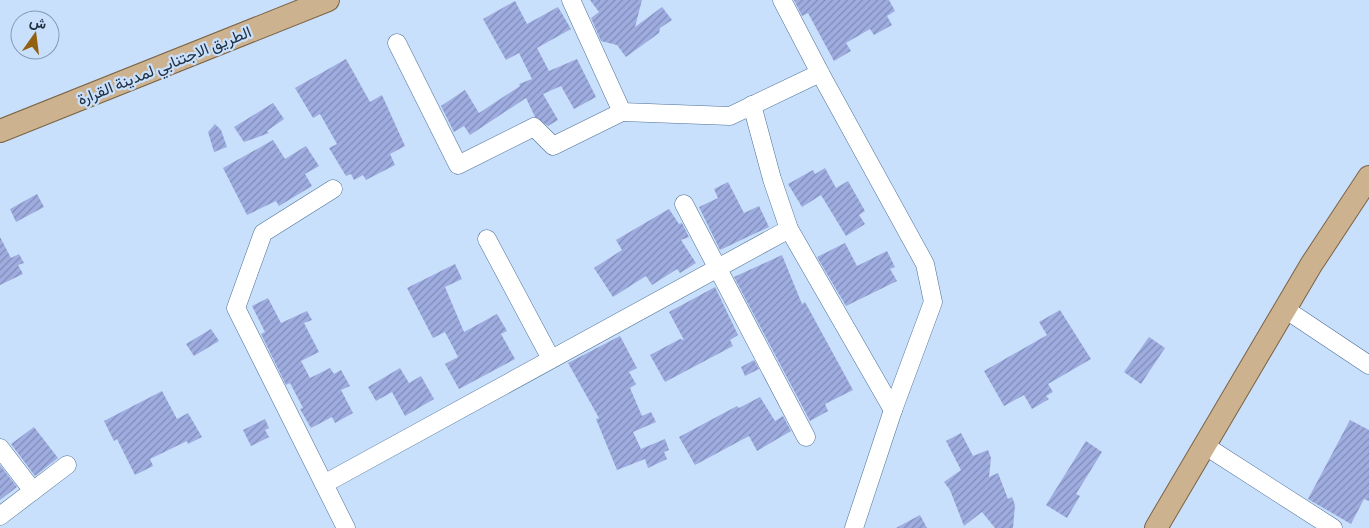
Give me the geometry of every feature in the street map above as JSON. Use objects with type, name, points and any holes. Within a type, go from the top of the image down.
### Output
[{"type":"main road","name":"الطريق الاجتنابي لمدينة القرارة","points":[[0,131],[328,0]]},
{"type":"main road","points":[[1156,528],[1285,309],[1369,177]]},
{"type":"street","points":[[570,0],[622,112]]},
{"type":"street","points":[[782,0],[925,264],[933,302],[893,410],[854,528]]},
{"type":"street","points":[[397,43],[458,165],[534,127],[553,146],[622,112],[730,116],[820,73]]},
{"type":"street","points":[[752,105],[772,179],[789,229],[893,410]]},
{"type":"street","points":[[332,189],[263,233],[236,308],[346,528]]},
{"type":"street","points":[[684,204],[719,267],[806,437]]},
{"type":"street","points":[[324,484],[789,229]]},
{"type":"street","points":[[487,238],[551,359]]},
{"type":"street","points":[[1285,309],[1369,364]]},
{"type":"street","points":[[1204,445],[1333,528]]},
{"type":"street","points":[[0,448],[32,491]]},
{"type":"street","points":[[0,516],[67,465]]},
{"type":"building","points":[[590,0],[642,0],[635,27],[662,7],[672,20],[660,28],[659,33],[626,57],[617,45],[601,41],[591,18],[599,12]]},
{"type":"building","points":[[794,0],[889,0],[895,11],[887,16],[892,25],[874,35],[870,29],[846,43],[851,51],[834,61],[808,13],[802,16]]},
{"type":"building","points":[[515,1],[527,24],[558,7],[571,29],[537,48],[549,71],[577,59],[596,97],[574,109],[561,86],[543,94],[558,120],[548,126],[535,117],[526,98],[470,135],[464,126],[454,132],[441,106],[465,90],[479,113],[520,86],[519,84],[532,79],[519,53],[506,60],[483,19]]},
{"type":"building","points":[[346,59],[370,102],[382,95],[405,146],[390,154],[395,165],[366,180],[363,175],[354,180],[351,174],[346,176],[329,148],[337,144],[320,114],[313,118],[295,88]]},
{"type":"building","points":[[273,103],[284,119],[267,131],[269,133],[244,142],[234,127]]},
{"type":"building","points":[[215,124],[221,130],[227,147],[214,152],[208,132]]},
{"type":"building","points":[[273,140],[285,159],[306,146],[319,166],[305,174],[312,186],[279,206],[276,201],[247,215],[223,168]]},
{"type":"building","points":[[825,168],[836,188],[848,181],[865,211],[859,215],[865,224],[846,236],[821,195],[802,207],[788,184],[813,170],[815,174]]},
{"type":"building","points":[[728,182],[744,213],[759,206],[769,227],[720,250],[699,207],[718,198],[714,189]]},
{"type":"building","points":[[37,194],[44,207],[16,222],[10,209]]},
{"type":"building","points":[[669,209],[679,224],[682,223],[689,237],[681,240],[696,263],[680,273],[677,269],[652,285],[646,276],[613,297],[594,268],[622,250],[616,240]]},
{"type":"building","points":[[0,237],[11,258],[19,254],[24,263],[18,265],[23,274],[0,285]]},
{"type":"building","points":[[845,243],[857,266],[887,251],[895,267],[890,269],[897,281],[846,306],[817,257]]},
{"type":"building","points":[[782,255],[802,304],[805,302],[853,390],[825,404],[828,411],[810,421],[734,277]]},
{"type":"building","points":[[455,264],[462,279],[445,287],[464,332],[497,314],[507,331],[501,334],[515,359],[459,389],[445,364],[458,357],[445,332],[433,338],[407,288]]},
{"type":"building","points":[[715,287],[738,335],[730,340],[733,346],[665,382],[650,355],[680,339],[684,340],[669,312]]},
{"type":"building","points":[[268,298],[281,323],[307,311],[312,320],[304,323],[319,352],[301,361],[310,378],[330,368],[334,374],[341,370],[350,386],[341,390],[353,413],[335,423],[332,417],[311,428],[300,409],[303,408],[290,383],[286,385],[261,334],[265,332],[252,306]]},
{"type":"building","points":[[1060,310],[1091,359],[1048,384],[1053,392],[1046,396],[1049,399],[1032,409],[1024,395],[1004,406],[984,371],[1047,335],[1039,322]]},
{"type":"building","points":[[211,329],[219,341],[194,356],[186,344]]},
{"type":"building","points":[[620,336],[637,368],[629,372],[636,384],[630,388],[642,416],[651,412],[656,422],[633,432],[641,449],[665,439],[669,450],[664,452],[667,459],[648,468],[645,459],[617,470],[596,419],[599,418],[568,363]]},
{"type":"building","points":[[1149,337],[1165,348],[1141,384],[1124,372]]},
{"type":"building","points":[[754,360],[759,369],[745,376],[741,367]]},
{"type":"building","points":[[400,368],[409,383],[421,376],[434,399],[405,416],[392,392],[376,401],[368,387]]},
{"type":"building","points":[[162,391],[177,419],[188,413],[202,437],[188,444],[187,441],[150,459],[153,466],[135,475],[117,439],[114,441],[104,421]]},
{"type":"building","points":[[760,397],[775,421],[783,416],[791,431],[757,451],[749,436],[695,465],[679,437],[737,406],[739,408]]},
{"type":"building","points":[[265,419],[269,428],[265,430],[269,437],[251,446],[243,430]]},
{"type":"building","points":[[1350,420],[1369,430],[1369,501],[1364,499],[1351,524],[1308,499]]},
{"type":"building","points":[[34,427],[58,458],[35,476],[11,444]]},
{"type":"building","points":[[961,433],[973,456],[988,450],[991,458],[989,477],[998,473],[1008,499],[1012,497],[1015,505],[1013,528],[995,528],[982,512],[964,526],[950,490],[944,482],[961,470],[946,441]]},
{"type":"building","points":[[1086,441],[1102,452],[1076,494],[1080,496],[1067,518],[1046,505]]},
{"type":"building","points":[[0,465],[17,487],[0,500]]},
{"type":"building","points":[[920,515],[927,528],[896,528]]}]
